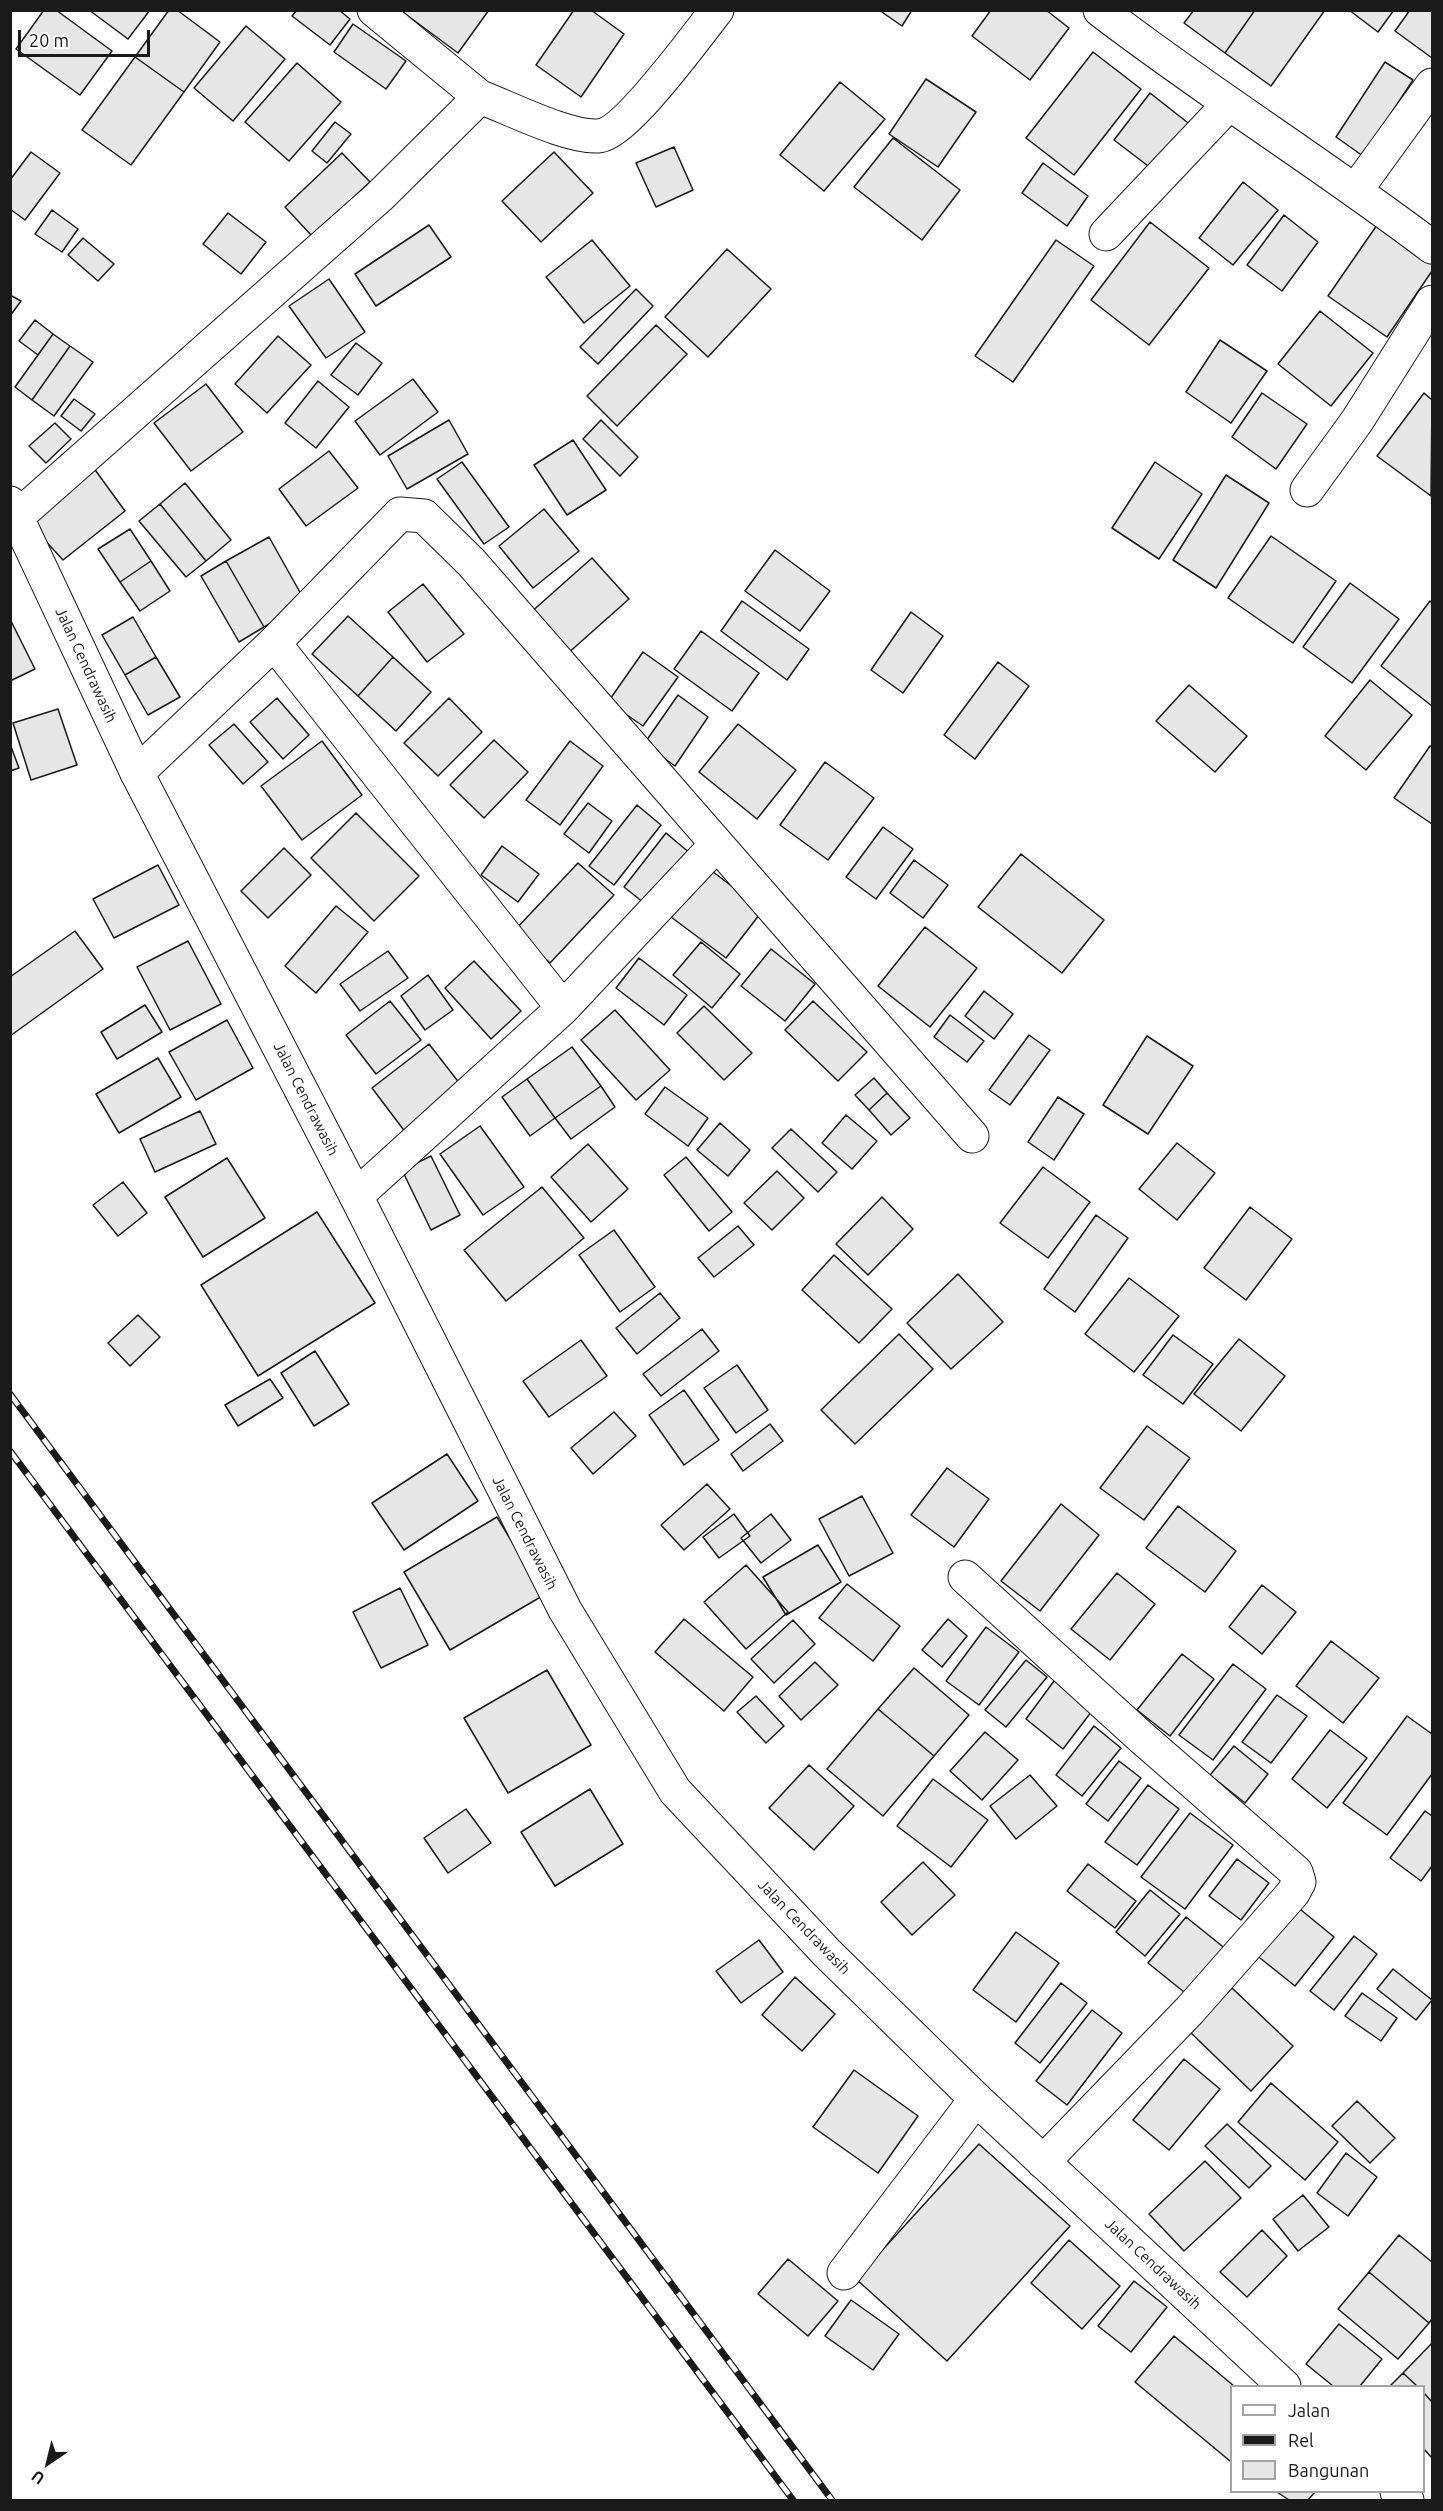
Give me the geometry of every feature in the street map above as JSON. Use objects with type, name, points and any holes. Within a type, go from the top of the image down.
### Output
[{"type":"street","points":[[374,10],[480,97],[574,133],[600,136],[631,116],[717,10]]},
{"type":"street","points":[[1100,10],[1228,105],[1356,189],[1432,247]]},
{"type":"street","points":[[1356,189],[1432,85]]},
{"type":"street","points":[[14,510],[379,197],[480,97]]},
{"type":"street","points":[[1106,234],[1228,105]]},
{"type":"street","points":[[1307,490],[1357,421],[1432,302]]},
{"type":"street","name":"Jalan Cendrawasih","points":[[14,510],[137,773],[356,1196],[565,1610],[675,1791],[827,1953],[976,2099],[1283,2385]]},
{"type":"street","points":[[137,773],[274,643],[400,514],[423,516],[471,562],[972,1136]]},
{"type":"street","points":[[274,643],[563,1008]]},
{"type":"street","points":[[356,1196],[563,1008],[717,844]]},
{"type":"street","points":[[965,1576],[1141,1737],[1296,1872],[1299,1882],[1293,1893],[1190,2010],[1043,2162]]},
{"type":"street","points":[[844,2273],[976,2099]]},
{"type":"building","points":[[44,10],[56,10],[112,51],[80,95],[16,49]]},
{"type":"building","points":[[89,10],[150,10],[128,39]]},
{"type":"building","points":[[169,10],[177,10],[220,42],[184,92],[135,57]]},
{"type":"building","points":[[297,10],[339,10],[350,19],[330,45],[292,16]]},
{"type":"building","points":[[400,10],[489,10],[458,53]]},
{"type":"building","points":[[574,10],[591,10],[624,34],[581,97],[536,65]]},
{"type":"building","points":[[879,10],[912,10],[902,26]]},
{"type":"building","points":[[991,10],[1046,10],[1069,28],[1030,80],[972,36]]},
{"type":"building","points":[[1194,10],[1255,10],[1225,53],[1184,23]]},
{"type":"building","points":[[1255,10],[1325,10],[1271,86],[1225,53]]},
{"type":"building","points":[[1349,10],[1394,10],[1378,32]]},
{"type":"building","points":[[1410,10],[1432,10],[1432,58],[1395,31]]},
{"type":"building","points":[[353,24],[406,61],[386,89],[334,52]]},
{"type":"building","points":[[246,26],[285,59],[233,121],[194,88]]},
{"type":"building","points":[[1093,52],[1141,89],[1074,175],[1026,138]]},
{"type":"building","points":[[135,57],[184,92],[131,165],[82,130]]},
{"type":"building","points":[[1385,62],[1413,80],[1363,156],[1336,137]]},
{"type":"building","points":[[297,63],[341,102],[289,161],[245,122]]},
{"type":"building","points":[[926,79],[976,112],[938,167],[889,134]]},
{"type":"building","points":[[840,82],[885,119],[824,191],[780,155]]},
{"type":"building","points":[[1150,93],[1192,126],[1156,172],[1114,140]]},
{"type":"building","points":[[335,122],[351,134],[327,163],[312,151]]},
{"type":"building","points":[[893,138],[960,190],[922,240],[854,187]]},
{"type":"building","points":[[674,147],[693,190],[656,207],[636,163]]},
{"type":"building","points":[[31,152],[60,173],[25,220],[10,209],[10,180]]},
{"type":"building","points":[[554,152],[593,193],[541,242],[502,201]]},
{"type":"building","points":[[342,153],[370,182],[312,236],[285,207]]},
{"type":"building","points":[[1043,163],[1088,196],[1067,226],[1022,193]]},
{"type":"building","points":[[1243,182],[1278,210],[1233,265],[1199,238]]},
{"type":"building","points":[[52,210],[78,229],[62,252],[35,234]]},
{"type":"building","points":[[228,213],[266,242],[241,274],[203,244]]},
{"type":"building","points":[[1284,215],[1318,242],[1282,291],[1247,265]]},
{"type":"building","points":[[1150,222],[1209,268],[1149,345],[1091,300]]},
{"type":"building","points":[[429,225],[451,257],[376,306],[355,274]]},
{"type":"building","points":[[1377,225],[1432,264],[1432,271],[1387,337],[1328,296]]},
{"type":"building","points":[[83,238],[114,264],[98,281],[68,255]]},
{"type":"building","points":[[592,240],[630,286],[584,323],[546,277]]},
{"type":"building","points":[[1056,240],[1094,266],[1013,382],[975,356]]},
{"type":"building","points":[[727,249],[771,289],[708,357],[665,317]]},
{"type":"building","points":[[329,279],[365,332],[326,358],[289,306]]},
{"type":"building","points":[[636,289],[653,306],[598,364],[580,347]]},
{"type":"building","points":[[10,295],[21,301],[10,316]]},
{"type":"building","points":[[1320,311],[1373,353],[1331,406],[1278,364]]},
{"type":"building","points":[[35,320],[53,334],[38,355],[19,341]]},
{"type":"building","points":[[656,325],[687,354],[617,426],[587,396]]},
{"type":"building","points":[[53,334],[70,346],[32,400],[15,387]]},
{"type":"building","points":[[278,336],[311,365],[267,413],[235,384]]},
{"type":"building","points":[[1220,340],[1267,371],[1231,423],[1186,392]]},
{"type":"building","points":[[356,343],[382,363],[358,395],[331,375]]},
{"type":"building","points":[[70,346],[93,362],[54,416],[32,400]]},
{"type":"building","points":[[413,379],[438,412],[380,455],[355,421]]},
{"type":"building","points":[[318,381],[349,407],[316,448],[285,423]]},
{"type":"building","points":[[206,384],[243,432],[191,471],[154,423]]},
{"type":"building","points":[[1262,393],[1307,424],[1276,469],[1232,437]]},
{"type":"building","points":[[1424,393],[1432,400],[1431,496],[1377,456]]},
{"type":"building","points":[[74,399],[95,414],[81,431],[61,416]]},
{"type":"building","points":[[449,420],[468,454],[407,489],[388,456]]},
{"type":"building","points":[[601,420],[638,457],[620,476],[583,439]]},
{"type":"building","points":[[55,423],[71,439],[46,463],[29,446]]},
{"type":"building","points":[[573,440],[606,490],[567,515],[534,465]]},
{"type":"building","points":[[329,451],[358,488],[306,526],[279,489]]},
{"type":"building","points":[[462,462],[509,527],[484,544],[437,479]]},
{"type":"building","points":[[1155,462],[1202,494],[1159,559],[1112,528]]},
{"type":"building","points":[[93,467],[125,511],[63,560],[29,523]]},
{"type":"building","points":[[1226,475],[1269,503],[1216,588],[1173,560]]},
{"type":"building","points":[[185,483],[231,540],[206,561],[160,504]]},
{"type":"building","points":[[160,504],[206,561],[186,577],[139,521]]},
{"type":"building","points":[[544,509],[579,551],[533,588],[499,546]]},
{"type":"building","points":[[130,529],[151,561],[120,582],[98,549]]},
{"type":"building","points":[[1271,536],[1336,581],[1293,643],[1228,598]]},
{"type":"building","points":[[269,537],[306,603],[264,627],[226,561]]},
{"type":"building","points":[[775,550],[830,591],[800,631],[745,591]]},
{"type":"building","points":[[592,558],[629,599],[566,655],[529,614]]},
{"type":"building","points":[[151,561],[170,591],[140,611],[120,582]]},
{"type":"building","points":[[226,561],[264,627],[239,642],[201,576]]},
{"type":"building","points":[[1350,583],[1399,619],[1352,683],[1303,647]]},
{"type":"building","points":[[423,584],[464,634],[427,662],[388,612]]},
{"type":"building","points":[[742,601],[809,649],[787,680],[721,631]]},
{"type":"building","points":[[1430,601],[1432,603],[1432,706],[1381,666]]},
{"type":"building","points":[[911,612],[943,636],[903,693],[871,670]]},
{"type":"building","points":[[348,616],[393,657],[358,696],[312,654]]},
{"type":"building","points":[[133,617],[156,657],[125,675],[102,635]]},
{"type":"building","points":[[10,619],[35,669],[10,681]]},
{"type":"building","points":[[701,631],[759,673],[732,711],[674,669]]},
{"type":"building","points":[[643,652],[678,677],[643,726],[608,702]]},
{"type":"building","points":[[156,657],[180,697],[148,715],[125,675]]},
{"type":"building","points":[[393,657],[431,692],[396,731],[358,696]]},
{"type":"building","points":[[998,662],[1029,686],[975,759],[944,735]]},
{"type":"building","points":[[1370,680],[1412,715],[1366,770],[1325,736]]},
{"type":"building","points":[[1189,685],[1247,736],[1215,772],[1156,721]]},
{"type":"building","points":[[678,695],[708,717],[675,766],[644,744]]},
{"type":"building","points":[[277,698],[309,735],[283,759],[250,722]]},
{"type":"building","points":[[449,698],[482,732],[438,776],[404,743]]},
{"type":"building","points":[[58,709],[77,765],[31,780],[13,723]]},
{"type":"building","points":[[234,724],[268,762],[243,784],[209,745]]},
{"type":"building","points":[[738,724],[796,770],[757,819],[699,772]]},
{"type":"building","points":[[494,740],[528,772],[484,818],[450,785]]},
{"type":"building","points":[[322,741],[362,795],[302,840],[261,786]]},
{"type":"building","points":[[570,741],[603,766],[560,825],[526,800]]},
{"type":"building","points":[[10,744],[19,768],[10,771]]},
{"type":"building","points":[[1430,746],[1432,747],[1432,824],[1394,798]]},
{"type":"building","points":[[825,762],[874,798],[828,860],[780,825]]},
{"type":"building","points":[[588,803],[612,821],[589,853],[564,834]]},
{"type":"building","points":[[637,805],[661,825],[614,885],[589,866]]},
{"type":"building","points":[[356,813],[419,876],[374,921],[311,858]]},
{"type":"building","points":[[883,827],[913,849],[876,899],[846,877]]},
{"type":"building","points":[[666,833],[691,854],[649,907],[624,887]]},
{"type":"building","points":[[502,846],[539,874],[518,902],[481,875]]},
{"type":"building","points":[[284,848],[311,875],[268,918],[241,891]]},
{"type":"building","points":[[1021,854],[1104,920],[1062,973],[978,907]]},
{"type":"building","points":[[914,860],[948,885],[923,918],[890,893]]},
{"type":"building","points":[[578,863],[614,895],[550,963],[515,930]]},
{"type":"building","points":[[158,865],[179,905],[114,938],[93,899]]},
{"type":"building","points":[[708,868],[763,910],[726,958],[671,917]]},
{"type":"building","points":[[336,906],[368,932],[316,993],[285,966]]},
{"type":"building","points":[[925,927],[977,968],[930,1027],[878,986]]},
{"type":"building","points":[[75,931],[103,969],[10,1036],[10,977]]},
{"type":"building","points":[[188,941],[221,1004],[170,1030],[137,967]]},
{"type":"building","points":[[701,942],[740,974],[712,1008],[673,975]]},
{"type":"building","points":[[771,949],[815,984],[785,1021],[741,986]]},
{"type":"building","points":[[388,951],[408,978],[360,1011],[340,984]]},
{"type":"building","points":[[639,958],[687,995],[664,1025],[616,988]]},
{"type":"building","points":[[474,961],[521,1011],[491,1039],[445,988]]},
{"type":"building","points":[[428,975],[453,1010],[425,1030],[401,996]]},
{"type":"building","points":[[984,991],[1013,1014],[994,1039],[965,1016]]},
{"type":"building","points":[[390,1001],[421,1040],[376,1074],[346,1035]]},
{"type":"building","points":[[813,1001],[867,1052],[838,1081],[785,1030]]},
{"type":"building","points":[[145,1005],[162,1032],[117,1059],[101,1032]]},
{"type":"building","points":[[704,1006],[752,1053],[724,1080],[677,1033]]},
{"type":"building","points":[[615,1010],[670,1070],[636,1100],[581,1040]]},
{"type":"building","points":[[950,1015],[984,1041],[967,1062],[934,1037]]},
{"type":"building","points":[[227,1020],[253,1068],[196,1100],[169,1052]]},
{"type":"building","points":[[1029,1035],[1050,1050],[1010,1105],[989,1090]]},
{"type":"building","points":[[1147,1036],[1193,1066],[1148,1134],[1103,1105]]},
{"type":"building","points":[[429,1044],[464,1089],[406,1133],[372,1088]]},
{"type":"building","points":[[572,1047],[601,1086],[555,1118],[527,1079]]},
{"type":"building","points":[[158,1058],[181,1097],[119,1133],[96,1094]]},
{"type":"building","points":[[874,1078],[887,1093],[869,1110],[855,1095]]},
{"type":"building","points":[[527,1079],[555,1118],[530,1136],[502,1097]]},
{"type":"building","points":[[601,1086],[615,1107],[571,1139],[555,1118]]},
{"type":"building","points":[[665,1087],[708,1118],[688,1146],[645,1114]]},
{"type":"building","points":[[887,1093],[910,1118],[891,1135],[869,1110]]},
{"type":"building","points":[[1058,1097],[1084,1114],[1054,1160],[1028,1142]]},
{"type":"building","points":[[200,1111],[216,1144],[155,1172],[140,1139]]},
{"type":"building","points":[[846,1115],[877,1141],[852,1169],[822,1143]]},
{"type":"building","points":[[720,1123],[750,1150],[728,1176],[697,1150]]},
{"type":"building","points":[[480,1126],[524,1187],[483,1215],[440,1154]]},
{"type":"building","points":[[791,1129],[837,1172],[818,1192],[772,1148]]},
{"type":"building","points":[[1177,1143],[1215,1173],[1177,1220],[1139,1189]]},
{"type":"building","points":[[588,1144],[628,1189],[591,1222],[551,1177]]},
{"type":"building","points":[[431,1156],[460,1215],[431,1230],[402,1170]]},
{"type":"building","points":[[686,1157],[732,1212],[709,1231],[664,1175]]},
{"type":"building","points":[[227,1158],[265,1218],[203,1257],[165,1197]]},
{"type":"building","points":[[1043,1167],[1090,1202],[1048,1258],[1000,1223]]},
{"type":"building","points":[[777,1171],[804,1198],[772,1230],[744,1203]]},
{"type":"building","points":[[123,1182],[147,1213],[118,1236],[93,1205]]},
{"type":"building","points":[[542,1187],[584,1238],[506,1301],[464,1250]]},
{"type":"building","points":[[882,1197],[913,1229],[868,1275],[836,1244]]},
{"type":"building","points":[[1250,1207],[1292,1239],[1246,1300],[1204,1268]]},
{"type":"building","points":[[317,1212],[375,1303],[258,1376],[201,1285]]},
{"type":"building","points":[[1096,1215],[1128,1238],[1075,1312],[1044,1289]]},
{"type":"building","points":[[738,1226],[754,1245],[714,1277],[698,1258]]},
{"type":"building","points":[[614,1230],[655,1287],[620,1312],[579,1255]]},
{"type":"building","points":[[834,1255],[892,1309],[859,1343],[802,1290]]},
{"type":"building","points":[[958,1274],[1003,1322],[951,1369],[907,1323]]},
{"type":"building","points":[[1129,1278],[1179,1316],[1134,1372],[1085,1334]]},
{"type":"building","points":[[660,1293],[680,1318],[637,1354],[616,1328]]},
{"type":"building","points":[[138,1315],[160,1337],[130,1366],[108,1343]]},
{"type":"building","points":[[702,1329],[719,1351],[661,1396],[643,1374]]},
{"type":"building","points":[[899,1334],[933,1369],[855,1444],[821,1410]]},
{"type":"building","points":[[1173,1335],[1213,1364],[1183,1404],[1143,1375]]},
{"type":"building","points":[[1239,1339],[1285,1376],[1241,1431],[1194,1394]]},
{"type":"building","points":[[581,1340],[607,1376],[549,1417],[523,1381]]},
{"type":"building","points":[[315,1351],[349,1404],[314,1426],[281,1373]]},
{"type":"building","points":[[737,1365],[768,1410],[736,1433],[704,1388]]},
{"type":"building","points":[[270,1379],[283,1398],[238,1426],[225,1405]]},
{"type":"building","points":[[684,1390],[719,1440],[684,1465],[649,1415]]},
{"type":"building","points":[[614,1412],[636,1436],[593,1474],[571,1448]]},
{"type":"building","points":[[770,1424],[783,1441],[743,1471],[731,1454]]},
{"type":"building","points":[[1147,1426],[1190,1458],[1144,1520],[1100,1488]]},
{"type":"building","points":[[447,1454],[478,1501],[404,1550],[372,1503]]},
{"type":"building","points":[[947,1468],[989,1499],[954,1547],[911,1515]]},
{"type":"building","points":[[707,1484],[730,1509],[684,1550],[661,1525]]},
{"type":"building","points":[[862,1496],[893,1553],[849,1576],[819,1519]]},
{"type":"building","points":[[1061,1504],[1099,1535],[1040,1611],[1001,1581]]},
{"type":"building","points":[[1178,1506],[1236,1551],[1205,1592],[1146,1548]]},
{"type":"building","points":[[734,1514],[750,1536],[719,1558],[703,1537]]},
{"type":"building","points":[[771,1514],[791,1540],[761,1563],[741,1538]]},
{"type":"building","points":[[497,1517],[544,1595],[450,1650],[404,1572]]},
{"type":"building","points":[[818,1545],[841,1582],[786,1615],[763,1577]]},
{"type":"building","points":[[746,1565],[788,1612],[746,1649],[704,1602]]},
{"type":"building","points":[[1117,1573],[1155,1604],[1110,1660],[1071,1629]]},
{"type":"building","points":[[847,1584],[900,1626],[873,1661],[819,1618]]},
{"type":"building","points":[[1262,1585],[1296,1612],[1262,1654],[1229,1627]]},
{"type":"building","points":[[400,1588],[428,1645],[381,1668],[353,1612]]},
{"type":"building","points":[[684,1619],[753,1677],[724,1711],[655,1652]]},
{"type":"building","points":[[948,1619],[967,1636],[942,1667],[922,1650]]},
{"type":"building","points":[[793,1620],[815,1644],[774,1683],[751,1659]]},
{"type":"building","points":[[986,1627],[1019,1652],[979,1705],[946,1681]]},
{"type":"building","points":[[1331,1641],[1379,1678],[1343,1723],[1296,1686]]},
{"type":"building","points":[[1182,1654],[1214,1679],[1170,1736],[1137,1710]]},
{"type":"building","points":[[1026,1660],[1047,1677],[1006,1727],[985,1710]]},
{"type":"building","points":[[815,1662],[838,1685],[801,1720],[779,1696]]},
{"type":"building","points":[[1233,1664],[1266,1689],[1213,1760],[1179,1735]]},
{"type":"building","points":[[914,1668],[969,1715],[934,1756],[878,1709]]},
{"type":"building","points":[[547,1670],[591,1745],[508,1793],[464,1718]]},
{"type":"building","points":[[1057,1677],[1095,1707],[1063,1749],[1026,1719]]},
{"type":"building","points":[[1277,1695],[1307,1716],[1271,1763],[1242,1742]]},
{"type":"building","points":[[756,1696],[784,1726],[766,1743],[737,1712]]},
{"type":"building","points":[[878,1709],[934,1756],[883,1816],[827,1769]]},
{"type":"building","points":[[1407,1716],[1432,1734],[1432,1774],[1387,1835],[1343,1803]]},
{"type":"building","points":[[1094,1726],[1121,1748],[1082,1796],[1056,1775]]},
{"type":"building","points":[[1330,1730],[1367,1758],[1327,1808],[1292,1779]]},
{"type":"building","points":[[985,1732],[1018,1760],[982,1800],[950,1771]]},
{"type":"building","points":[[1234,1746],[1268,1774],[1245,1803],[1210,1775]]},
{"type":"building","points":[[1119,1761],[1141,1778],[1108,1821],[1086,1804]]},
{"type":"building","points":[[809,1765],[854,1806],[814,1850],[769,1808]]},
{"type":"building","points":[[1030,1775],[1057,1806],[1016,1839],[990,1806]]},
{"type":"building","points":[[933,1779],[988,1820],[951,1867],[897,1826]]},
{"type":"building","points":[[1148,1785],[1179,1809],[1137,1865],[1105,1842]]},
{"type":"building","points":[[590,1789],[623,1844],[555,1886],[521,1832]]},
{"type":"building","points":[[466,1809],[491,1843],[448,1873],[424,1838]]},
{"type":"building","points":[[1425,1811],[1432,1816],[1432,1866],[1421,1881],[1390,1858]]},
{"type":"building","points":[[1190,1813],[1233,1845],[1185,1909],[1141,1877]]},
{"type":"building","points":[[1237,1859],[1269,1883],[1241,1920],[1209,1896]]},
{"type":"building","points":[[923,1862],[955,1895],[912,1935],[881,1902]]},
{"type":"building","points":[[1088,1864],[1136,1901],[1115,1928],[1067,1891]]},
{"type":"building","points":[[1150,1890],[1180,1914],[1145,1956],[1116,1932]]},
{"type":"building","points":[[1295,1905],[1334,1937],[1295,1986],[1255,1954]]},
{"type":"building","points":[[1186,1917],[1227,1950],[1189,1996],[1148,1963]]},
{"type":"building","points":[[1016,1932],[1059,1963],[1016,2022],[973,1990]]},
{"type":"building","points":[[1354,1936],[1377,1954],[1334,2010],[1310,1991]]},
{"type":"building","points":[[759,1940],[783,1972],[741,2003],[716,1971]]},
{"type":"building","points":[[1393,1969],[1432,2000],[1416,2020],[1377,1989]]},
{"type":"building","points":[[795,1977],[835,2014],[802,2051],[762,2015]]},
{"type":"building","points":[[1061,1983],[1087,2003],[1040,2063],[1015,2043]]},
{"type":"building","points":[[1232,1988],[1293,2046],[1251,2091],[1190,2032]]},
{"type":"building","points":[[1362,1993],[1397,2018],[1381,2041],[1345,2016]]},
{"type":"building","points":[[1092,2010],[1122,2033],[1067,2105],[1036,2081]]},
{"type":"building","points":[[1184,2059],[1220,2089],[1169,2150],[1133,2120]]},
{"type":"building","points":[[854,2070],[918,2116],[878,2173],[813,2127]]},
{"type":"building","points":[[1271,2083],[1338,2142],[1305,2180],[1238,2122]]},
{"type":"building","points":[[1357,2101],[1395,2138],[1370,2163],[1332,2126]]},
{"type":"building","points":[[1227,2124],[1271,2166],[1249,2188],[1205,2146]]},
{"type":"building","points":[[979,2144],[1070,2226],[947,2361],[856,2279]]},
{"type":"building","points":[[1346,2153],[1377,2177],[1348,2216],[1317,2193]]},
{"type":"building","points":[[1205,2161],[1241,2198],[1184,2251],[1149,2214]]},
{"type":"building","points":[[1303,2195],[1329,2227],[1298,2251],[1273,2219]]},
{"type":"building","points":[[1262,2230],[1287,2256],[1247,2297],[1220,2272]]},
{"type":"building","points":[[1399,2235],[1432,2262],[1432,2319],[1429,2323],[1369,2272]]},
{"type":"building","points":[[1069,2240],[1120,2286],[1082,2329],[1031,2283]]},
{"type":"building","points":[[788,2259],[838,2301],[808,2336],[758,2294]]},
{"type":"building","points":[[1369,2272],[1429,2323],[1398,2359],[1338,2309]]},
{"type":"building","points":[[1134,2281],[1167,2307],[1131,2352],[1098,2326]]},
{"type":"building","points":[[851,2300],[899,2334],[873,2370],[825,2336]]},
{"type":"building","points":[[1339,2324],[1382,2359],[1361,2385],[1332,2385],[1306,2364]]},
{"type":"building","points":[[1174,2336],[1233,2385],[1230,2385],[1230,2461],[1135,2382]]},
{"type":"building","points":[[1432,2343],[1432,2402],[1425,2394],[1425,2385],[1416,2385],[1403,2373]]},
{"type":"building","points":[[1403,2373],[1416,2385],[1391,2385]]},
{"type":"building","points":[[1425,2394],[1432,2402],[1432,2458],[1425,2450]]},
{"type":"building","points":[[1278,2493],[1314,2493],[1308,2500],[1289,2500]]},
{"type":"railway","points":[[10,1394],[832,2500]]},
{"type":"railway","points":[[10,1451],[793,2500]]}]
